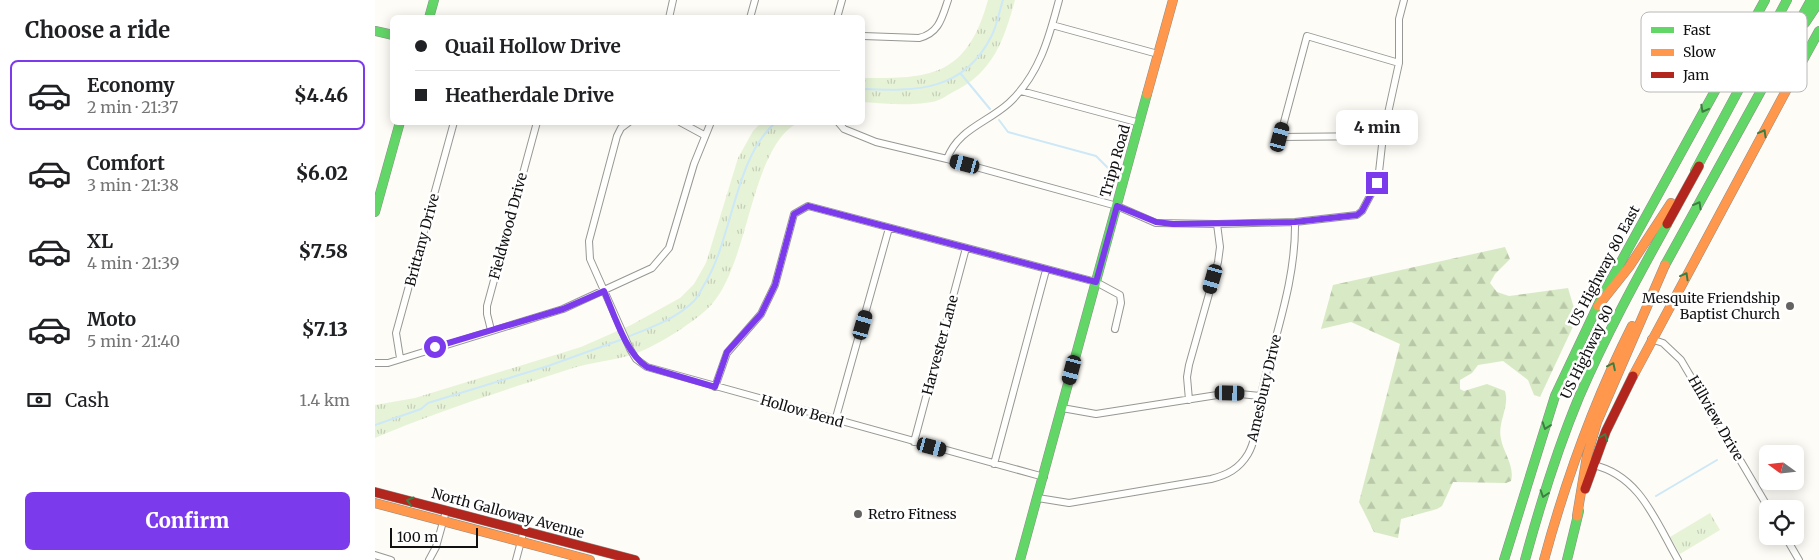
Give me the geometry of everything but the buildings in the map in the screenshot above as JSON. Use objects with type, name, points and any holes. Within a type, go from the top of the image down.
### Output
[{"type":"main road","points":[[430,15],[434,0]]},
{"type":"main road","name":"Tripp Road","points":[[1020,560],[1173,0]]},
{"type":"main road","name":"US Highway 80 East","points":[[1758,12],[1765,0]]},
{"type":"main road","points":[[1781,12],[1787,0]]},
{"type":"main road","points":[[1804,12],[1811,0]]},
{"type":"main road","points":[[1807,21],[1819,2]]},
{"type":"main road","points":[[375,31],[390,35]]},
{"type":"main road","points":[[1807,53],[1819,31]]},
{"type":"main road","name":"US Highway 80 East","points":[[1504,560],[1555,396],[1597,306],[1714,92]]},
{"type":"main road","points":[[1597,306],[1629,267],[1675,195],[1699,166],[1738,92]]},
{"type":"main road","points":[[1567,560],[1583,478],[1597,424],[1656,294],[1666,263],[1760,92]]},
{"type":"main road","points":[[1577,516],[1606,431],[1651,339],[1786,92]]},
{"type":"main road","points":[[375,212],[399,125]]},
{"type":"main road","name":"US Highway 80","points":[[1525,560],[1557,452],[1579,397],[1605,342],[1699,166]]},
{"type":"main road","name":"US Highway 80","points":[[1544,560],[1561,496],[1589,420],[1615,360],[1666,263]]},
{"type":"main road","name":"North Galloway Avenue","points":[[375,492],[521,541],[590,560]]},
{"type":"main road","name":"North Galloway Avenue","points":[[375,503],[524,530],[635,560]]},
{"type":"street","points":[[670,15],[673,0]]},
{"type":"street","points":[[751,15],[755,0]]},
{"type":"street","points":[[838,15],[842,0]]},
{"type":"street","points":[[865,36],[919,38],[928,36],[936,30],[941,21],[948,0]]},
{"type":"street","points":[[947,159],[951,147],[958,138],[996,114],[1021,91],[1038,65],[1047,45],[1059,0]]},
{"type":"street","points":[[841,125],[844,129],[877,142],[947,159],[1117,206],[1156,222],[1217,224],[1295,222],[1357,215],[1362,211],[1378,181],[1383,136],[1399,63],[1399,19],[1404,0]]},
{"type":"street","points":[[1053,25],[1158,54]]},
{"type":"street","points":[[1383,136],[1280,137],[1307,36],[1399,63]]},
{"type":"street","points":[[1021,91],[1140,123]]},
{"type":"street","name":"Brittany Drive","points":[[400,358],[396,333],[453,125]]},
{"type":"street","name":"Fieldwood Drive","points":[[491,330],[487,306],[536,125]]},
{"type":"street","name":"Hollow Bend","points":[[625,125],[617,136],[589,241],[590,259],[636,359],[647,367],[715,387],[1044,477]]},
{"type":"street","points":[[686,125],[704,135]]},
{"type":"street","points":[[375,364],[388,363],[563,309],[652,268],[669,248],[704,135],[709,125]]},
{"type":"street","points":[[715,387],[727,352],[761,314],[775,285],[794,214],[808,206],[1096,282],[1120,296],[1121,303],[1115,329]]},
{"type":"street","name":"Amesbury Drive","points":[[1038,498],[1069,503],[1211,479],[1233,472],[1247,455],[1253,444],[1260,396],[1292,274],[1295,222]]},
{"type":"street","points":[[1189,400],[1187,378],[1189,365],[1218,262],[1220,247],[1217,224]]},
{"type":"street","points":[[835,421],[889,228]]},
{"type":"street","name":"Harvester Lane","points":[[914,442],[966,248]]},
{"type":"street","points":[[994,464],[1045,270]]},
{"type":"street","name":"Hillview Drive","points":[[1651,339],[1663,343],[1681,360],[1764,500]]},
{"type":"street","points":[[1062,408],[1081,413],[1104,414],[1230,393],[1260,396]]},
{"type":"street","points":[[1593,465],[1613,471],[1637,490],[1678,560]]},
{"type":"street","points":[[429,560],[437,547],[445,516]]},
{"type":"street","points":[[516,560],[524,530]]},
{"type":"street","points":[[1790,545],[1799,560]]},
{"type":"street","points":[[375,555],[391,560]]},
{"type":"green space","points":[[988,0],[1015,0],[1006,29],[995,54],[978,75],[967,84],[935,101],[906,104],[865,102],[865,78],[909,77],[928,74],[944,68],[958,58],[969,44],[979,25]]},
{"type":"green space","points":[[759,125],[795,125],[781,137],[769,156],[759,181],[735,261],[725,285],[712,304],[697,318],[666,338],[637,353],[576,367],[446,410],[375,438],[375,405],[415,398],[581,347],[631,325],[680,298],[694,284],[706,263],[738,158],[753,131]]},
{"type":"green space","points":[[1505,247],[1510,259],[1495,274],[1490,283],[1497,292],[1509,296],[1568,288],[1577,318],[1540,397],[1534,395],[1528,380],[1503,361],[1478,365],[1472,373],[1460,380],[1460,389],[1464,391],[1487,384],[1505,391],[1506,403],[1500,433],[1511,470],[1511,481],[1506,483],[1453,482],[1442,506],[1401,519],[1398,538],[1374,532],[1359,502],[1400,344],[1351,322],[1321,329],[1333,285]]},
{"type":"green space","points":[[1710,513],[1720,530],[1680,554],[1670,537]]},
{"type":"waterway","points":[[865,89],[919,88],[952,78],[967,69],[980,55],[991,37],[1003,0]]},
{"type":"waterway","points":[[961,74],[990,109]]},
{"type":"waterway","points":[[999,120],[1008,132],[1096,156],[1114,174]]},
{"type":"waterway","points":[[627,337],[671,318],[697,298],[714,266],[722,245],[742,177],[751,156],[762,137],[773,125]]},
{"type":"waterway","points":[[375,425],[421,409],[428,403],[548,366],[623,339]]},
{"type":"waterway","points":[[1656,496],[1717,460]]},
{"type":"traffic: fast","points":[[430,15],[434,0]]},
{"type":"traffic: fast","points":[[1758,12],[1765,0]]},
{"type":"traffic: fast","points":[[1781,12],[1787,0]]},
{"type":"traffic: fast","points":[[1804,12],[1811,0]]},
{"type":"traffic: fast","points":[[1807,20],[1819,2]]},
{"type":"traffic: fast","points":[[375,31],[390,34]]},
{"type":"traffic: fast","points":[[1807,53],[1819,31]]},
{"type":"traffic: fast","points":[[1606,289],[1714,92]]},
{"type":"traffic: fast","points":[[1695,171],[1738,92]]},
{"type":"traffic: fast","points":[[1665,265],[1760,92]]},
{"type":"traffic: fast","points":[[1020,560],[1147,94]]},
{"type":"traffic: fast","points":[[375,212],[399,125]]},
{"type":"traffic: fast","points":[[1525,560],[1549,478],[1579,397],[1610,331],[1667,224]]},
{"type":"traffic: fast","points":[[1504,560],[1555,396],[1600,301]]},
{"type":"traffic: fast","points":[[1567,560],[1579,511]]},
{"type":"traffic: slow","points":[[1147,94],[1173,0]]},
{"type":"traffic: slow","points":[[1633,376],[1785,92]]},
{"type":"traffic: slow","points":[[1598,306],[1629,267],[1671,203]]},
{"type":"traffic: slow","points":[[1577,516],[1587,456],[1597,422],[1665,265]]},
{"type":"traffic: slow","points":[[1544,560],[1571,470],[1605,383],[1632,326]]},
{"type":"traffic: slow","points":[[375,503],[590,560]]},
{"type":"traffic: jam","points":[[1667,224],[1699,166]]},
{"type":"traffic: jam","points":[[1585,489],[1606,431],[1633,376]]},
{"type":"traffic: jam","points":[[375,492],[635,560]]},
{"type":"place","name":"Mesquite Friendship Baptist Church","points":[[1790,306]]},
{"type":"place","name":"Retro Fitness","points":[[858,514]]},
{"type":"route","points":[[435,347],[563,309],[604,291],[636,359],[647,367],[715,387],[727,352],[748,332],[761,314],[775,285],[794,214],[808,206],[1096,282],[1117,206],[1156,222],[1173,224],[1329,220],[1357,215],[1362,211],[1377,183]]}]
